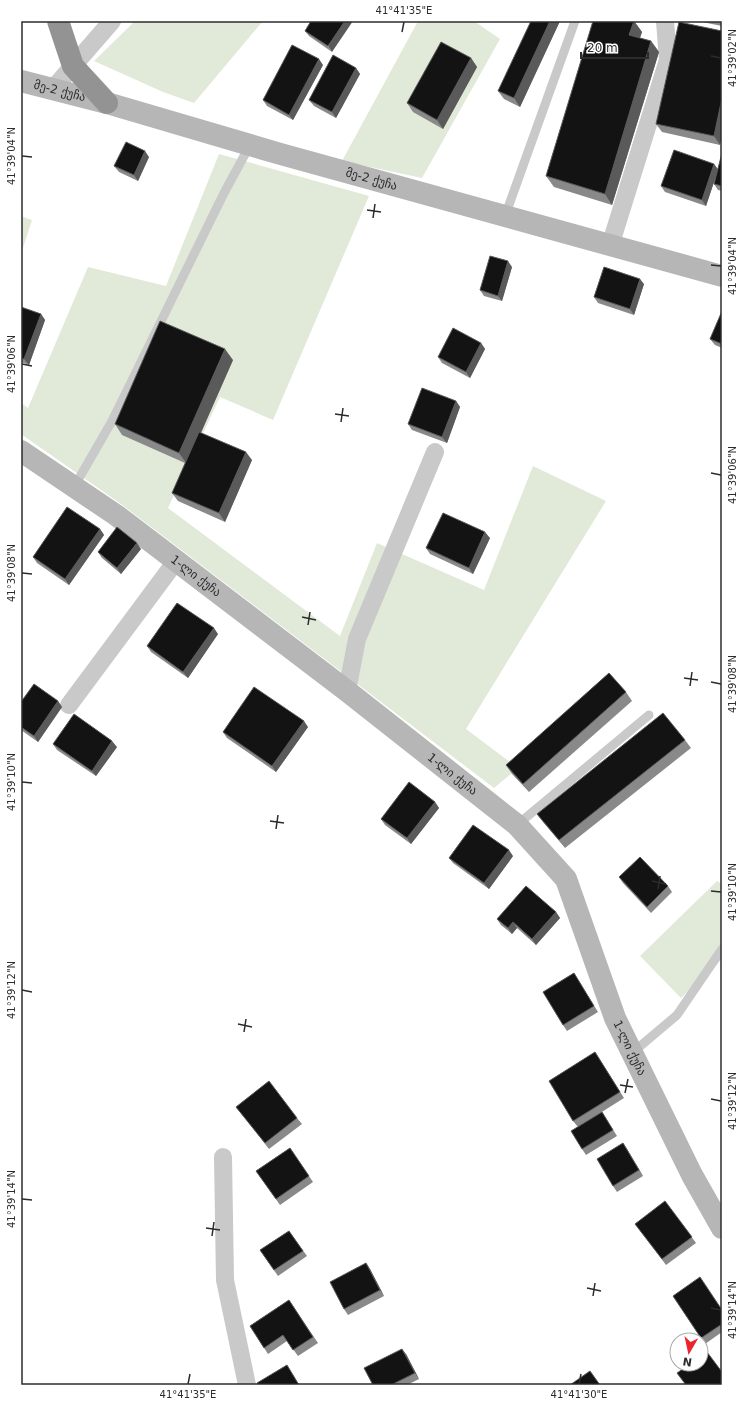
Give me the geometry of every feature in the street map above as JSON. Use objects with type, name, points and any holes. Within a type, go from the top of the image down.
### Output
[{"type":"highway","points":[[58,21],[73,66],[107,103]]},
{"type":"street","points":[[53,89],[112,21]]},
{"type":"street","points":[[610,246],[668,60],[668,42],[665,21]]},
{"type":"street","name":"მე-2 ქუჩა","points":[[21,81],[107,103],[250,145],[722,276]]},
{"type":"street","name":"1-ლი ქუჩა","points":[[21,451],[116,515],[347,691],[517,825],[566,880],[615,1018],[692,1175],[722,1228]]},
{"type":"street","points":[[347,691],[357,639],[435,452]]},
{"type":"street","points":[[69,705],[176,561]]},
{"type":"street","points":[[223,1157],[225,1280],[247,1385]]},
{"type":"lane","points":[[505,216],[575,21]]},
{"type":"lane","points":[[74,488],[112,421],[224,193],[250,145]]},
{"type":"lane","points":[[517,825],[649,715]]},
{"type":"lane","points":[[632,1053],[677,1015],[722,949]]},
{"type":"green space","points":[[135,21],[263,21],[194,103],[163,92],[94,61]]},
{"type":"green space","points":[[418,21],[474,21],[500,39],[422,178],[342,161]]},
{"type":"green space","points":[[219,154],[369,196],[273,420],[220,397],[168,508],[340,636],[377,543],[484,590],[533,466],[606,501],[466,729],[518,768],[494,788],[121,504],[21,434],[21,403],[28,408],[88,267],[166,286]]},
{"type":"green space","points":[[21,216],[32,220],[21,254]]},
{"type":"green space","points":[[717,881],[722,884],[722,959],[681,998],[640,956]]},
{"type":"building","points":[[311,21],[345,21],[328,46],[305,31]]},
{"type":"building","points":[[531,21],[550,21],[514,98],[498,91]]},
{"type":"building","points":[[593,21],[634,21],[629,35],[651,41],[605,194],[546,176]]},
{"type":"building","points":[[679,22],[722,31],[722,98],[714,136],[656,124]]},
{"type":"building","points":[[441,42],[471,58],[437,120],[407,103]]},
{"type":"building","points":[[292,45],[319,59],[289,115],[263,100]]},
{"type":"building","points":[[333,55],[356,68],[332,112],[309,100]]},
{"type":"building","points":[[126,142],[145,151],[134,175],[114,166]]},
{"type":"building","points":[[674,150],[714,164],[702,200],[661,186]]},
{"type":"building","points":[[722,153],[722,186],[714,184]]},
{"type":"building","points":[[490,256],[508,261],[498,296],[480,290]]},
{"type":"building","points":[[604,267],[640,279],[630,309],[594,297]]},
{"type":"building","points":[[21,307],[41,314],[24,359],[21,358]]},
{"type":"building","points":[[722,311],[722,344],[710,339]]},
{"type":"building","points":[[160,321],[225,349],[179,453],[115,424]]},
{"type":"building","points":[[453,328],[481,343],[466,372],[438,357]]},
{"type":"building","points":[[422,388],[456,401],[442,437],[408,424]]},
{"type":"building","points":[[199,432],[246,452],[219,513],[172,493]]},
{"type":"building","points":[[67,507],[100,529],[65,579],[33,557]]},
{"type":"building","points":[[443,513],[485,532],[469,568],[426,548]]},
{"type":"building","points":[[117,527],[137,543],[117,568],[98,552]]},
{"type":"building","points":[[177,603],[214,628],[183,672],[147,646]]},
{"type":"building","points":[[609,673],[626,692],[523,784],[506,765]]},
{"type":"building","points":[[34,684],[58,701],[34,736],[21,727],[21,702]]},
{"type":"building","points":[[254,687],[304,721],[272,766],[223,732]]},
{"type":"building","points":[[663,713],[685,740],[559,840],[537,814]]},
{"type":"building","points":[[74,714],[112,741],[92,771],[53,744]]},
{"type":"building","points":[[409,782],[435,802],[407,838],[381,819]]},
{"type":"building","points":[[473,825],[509,850],[484,883],[449,858]]},
{"type":"building","points":[[640,857],[668,886],[647,907],[619,877]]},
{"type":"building","points":[[526,886],[556,912],[532,939],[513,922],[508,928],[497,919]]},
{"type":"building","points":[[574,973],[594,1006],[563,1025],[543,992]]},
{"type":"building","points":[[595,1052],[620,1092],[573,1121],[549,1081]]},
{"type":"building","points":[[269,1081],[297,1118],[265,1143],[236,1107]]},
{"type":"building","points":[[602,1112],[613,1130],[582,1149],[571,1131]]},
{"type":"building","points":[[623,1143],[639,1170],[613,1186],[597,1159]]},
{"type":"building","points":[[290,1148],[309,1176],[276,1199],[256,1171]]},
{"type":"building","points":[[665,1201],[692,1237],[662,1259],[635,1224]]},
{"type":"building","points":[[289,1231],[303,1251],[274,1270],[260,1250]]},
{"type":"building","points":[[366,1263],[380,1290],[344,1309],[330,1282]]},
{"type":"building","points":[[700,1277],[722,1310],[722,1324],[709,1333],[697,1332],[673,1296]]},
{"type":"building","points":[[289,1300],[313,1337],[293,1350],[283,1335],[264,1348],[250,1326]]},
{"type":"building","points":[[402,1349],[415,1373],[391,1385],[373,1385],[364,1368]]},
{"type":"building","points":[[709,1355],[722,1372],[722,1385],[686,1385],[677,1373],[709,1372]]},
{"type":"building","points":[[287,1365],[299,1385],[259,1385],[257,1383]]},
{"type":"building","points":[[590,1371],[600,1385],[570,1385]]}]
